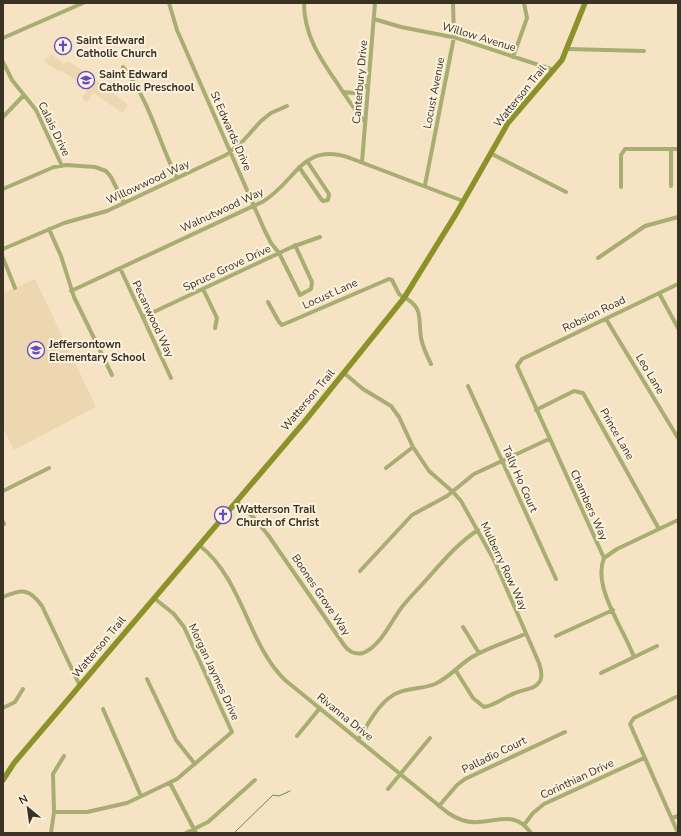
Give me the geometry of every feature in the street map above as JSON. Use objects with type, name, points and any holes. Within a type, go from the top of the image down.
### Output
[{"type":"main road","name":"Watterson Trail","points":[[3,780],[14,763],[344,373],[404,298],[513,117],[554,70],[568,49],[585,3]]},
{"type":"street","points":[[3,38],[83,3]]},
{"type":"street","name":"St Edwards Drive","points":[[169,3],[177,30],[267,236],[279,253],[300,295],[311,289],[312,282],[295,246]]},
{"type":"street","points":[[304,3],[306,27],[313,44],[356,111],[366,122]]},
{"type":"street","name":"Canterbury Drive","points":[[362,162],[375,3]]},
{"type":"street","name":"Locust Avenue","points":[[424,185],[454,37],[452,3]]},
{"type":"street","points":[[513,56],[527,18],[524,3]]},
{"type":"street","name":"Willow Avenue","points":[[374,19],[401,27],[454,37],[554,70]]},
{"type":"street","points":[[568,49],[644,51]]},
{"type":"street","name":"Calais Drive","points":[[3,62],[12,80],[36,110],[62,166]]},
{"type":"street","points":[[123,67],[143,96],[158,130],[166,156],[177,178]]},
{"type":"street","points":[[344,92],[359,92],[368,85]]},
{"type":"street","points":[[3,117],[24,95]]},
{"type":"street","name":"Willowwood Way","points":[[3,249],[74,219],[98,215],[230,152],[244,141],[261,121],[271,113],[286,106]]},
{"type":"street","points":[[621,187],[621,155],[625,148],[678,149]]},
{"type":"street","points":[[671,149],[671,186]]},
{"type":"street","points":[[490,153],[566,192]]},
{"type":"street","name":"Walnutwood Way","points":[[71,291],[273,195],[299,167],[307,161],[322,154],[332,154],[362,162],[463,201]]},
{"type":"street","points":[[299,167],[321,199],[323,201],[328,200],[329,194],[307,161]]},
{"type":"street","points":[[3,189],[62,166],[95,167],[106,171],[113,180],[124,203]]},
{"type":"street","points":[[598,258],[645,226],[678,217]]},
{"type":"street","points":[[49,229],[61,256],[71,291],[112,375]]},
{"type":"street","name":"Spruce Grove Drive","points":[[143,317],[279,253],[320,238]]},
{"type":"street","points":[[3,258],[16,288]]},
{"type":"street","name":"Pecanwood Way","points":[[120,268],[171,378]]},
{"type":"street","name":"Locust Lane","points":[[268,302],[278,322],[282,326],[389,278],[392,280],[399,294],[404,298]]},
{"type":"street","name":"Robsion Road","points":[[518,362],[678,284]]},
{"type":"street","points":[[203,289],[217,318],[215,328]]},
{"type":"street","points":[[659,293],[678,328]]},
{"type":"street","points":[[404,298],[411,301],[419,313],[422,339],[431,364]]},
{"type":"street","name":"Leo Lane","points":[[606,319],[678,438]]},
{"type":"street","name":"Chambers Way","points":[[518,362],[517,370],[604,558],[601,564],[601,580],[634,657]]},
{"type":"street","name":"Mulberry Row Way","points":[[344,373],[364,389],[379,397],[391,406],[399,417],[413,447],[429,471],[461,501],[497,566],[525,634],[539,663],[542,674],[539,683],[533,687],[515,693],[491,706],[484,707],[473,698],[456,671]]},
{"type":"street","name":"Tally Ho Court","points":[[468,386],[556,579]]},
{"type":"street","name":"Prince Lane","points":[[536,410],[574,391],[583,393],[659,529]]},
{"type":"street","points":[[360,571],[412,515],[448,496],[474,474],[550,439]]},
{"type":"street","points":[[386,468],[413,447]]},
{"type":"street","points":[[3,491],[49,468]]},
{"type":"street","name":"Boones Grove Way","points":[[236,501],[254,518],[268,535],[344,645],[350,651],[358,654],[374,645],[388,629],[406,602],[456,547],[478,530]]},
{"type":"street","points":[[604,558],[617,549],[678,520]]},
{"type":"street","name":"Rivanna Drive","points":[[199,545],[223,570],[275,668],[285,680],[454,817],[466,821],[477,822],[504,818],[513,819],[524,825],[531,833]]},
{"type":"street","points":[[3,597],[20,591],[34,595],[42,606],[80,686]]},
{"type":"street","name":"Morgan Jaymes Drive","points":[[54,812],[93,811],[127,803],[170,783],[195,764],[232,732],[184,627],[174,614],[154,598]]},
{"type":"street","points":[[556,636],[613,610]]},
{"type":"street","points":[[463,627],[479,653]]},
{"type":"street","points":[[358,740],[381,705],[391,696],[404,690],[433,684],[456,671],[479,653],[490,647],[525,634]]},
{"type":"street","points":[[601,673],[657,646]]},
{"type":"street","points":[[148,679],[176,740],[195,764]]},
{"type":"street","points":[[3,708],[16,702],[23,689]]},
{"type":"street","points":[[676,697],[634,718],[631,722],[631,727],[678,833]]},
{"type":"street","points":[[297,736],[320,708]]},
{"type":"street","points":[[103,709],[141,796]]},
{"type":"street","name":"Palladio Court","points":[[439,806],[457,785],[465,779],[565,732]]},
{"type":"street","points":[[388,789],[430,738]]},
{"type":"street","points":[[51,833],[54,812],[53,774],[64,756]]},
{"type":"street","name":"Corinthian Drive","points":[[524,825],[533,813],[544,804],[644,758]]},
{"type":"street","points":[[186,833],[195,831],[208,822],[255,780]]},
{"type":"street","points":[[170,783],[195,831]]},
{"type":"street","points":[[672,818],[678,816]]},
{"type":"shaded area","name":"Saint Edward Catholic Preschool","points":[[51,54],[64,64],[70,62],[128,106],[122,113],[91,91],[93,93],[87,102],[82,98],[88,89],[61,70],[60,72],[44,62]]},
{"type":"shaded area","name":"Jeffersontown Elementary School","points":[[35,279],[96,407],[14,450],[3,428],[3,293]]},
{"type":"waterway","points":[[234,833],[273,795],[279,796],[290,791]]},
{"type":"place","name":"Saint Edward Catholic Church","points":[[63,46]]},
{"type":"place","name":"Saint Edward Catholic Preschool","points":[[86,80]]},
{"type":"place","name":"Jeffersontown Elementary School","points":[[36,350]]},
{"type":"place","name":"Watterson Trail Church of Christ","points":[[223,515]]}]
